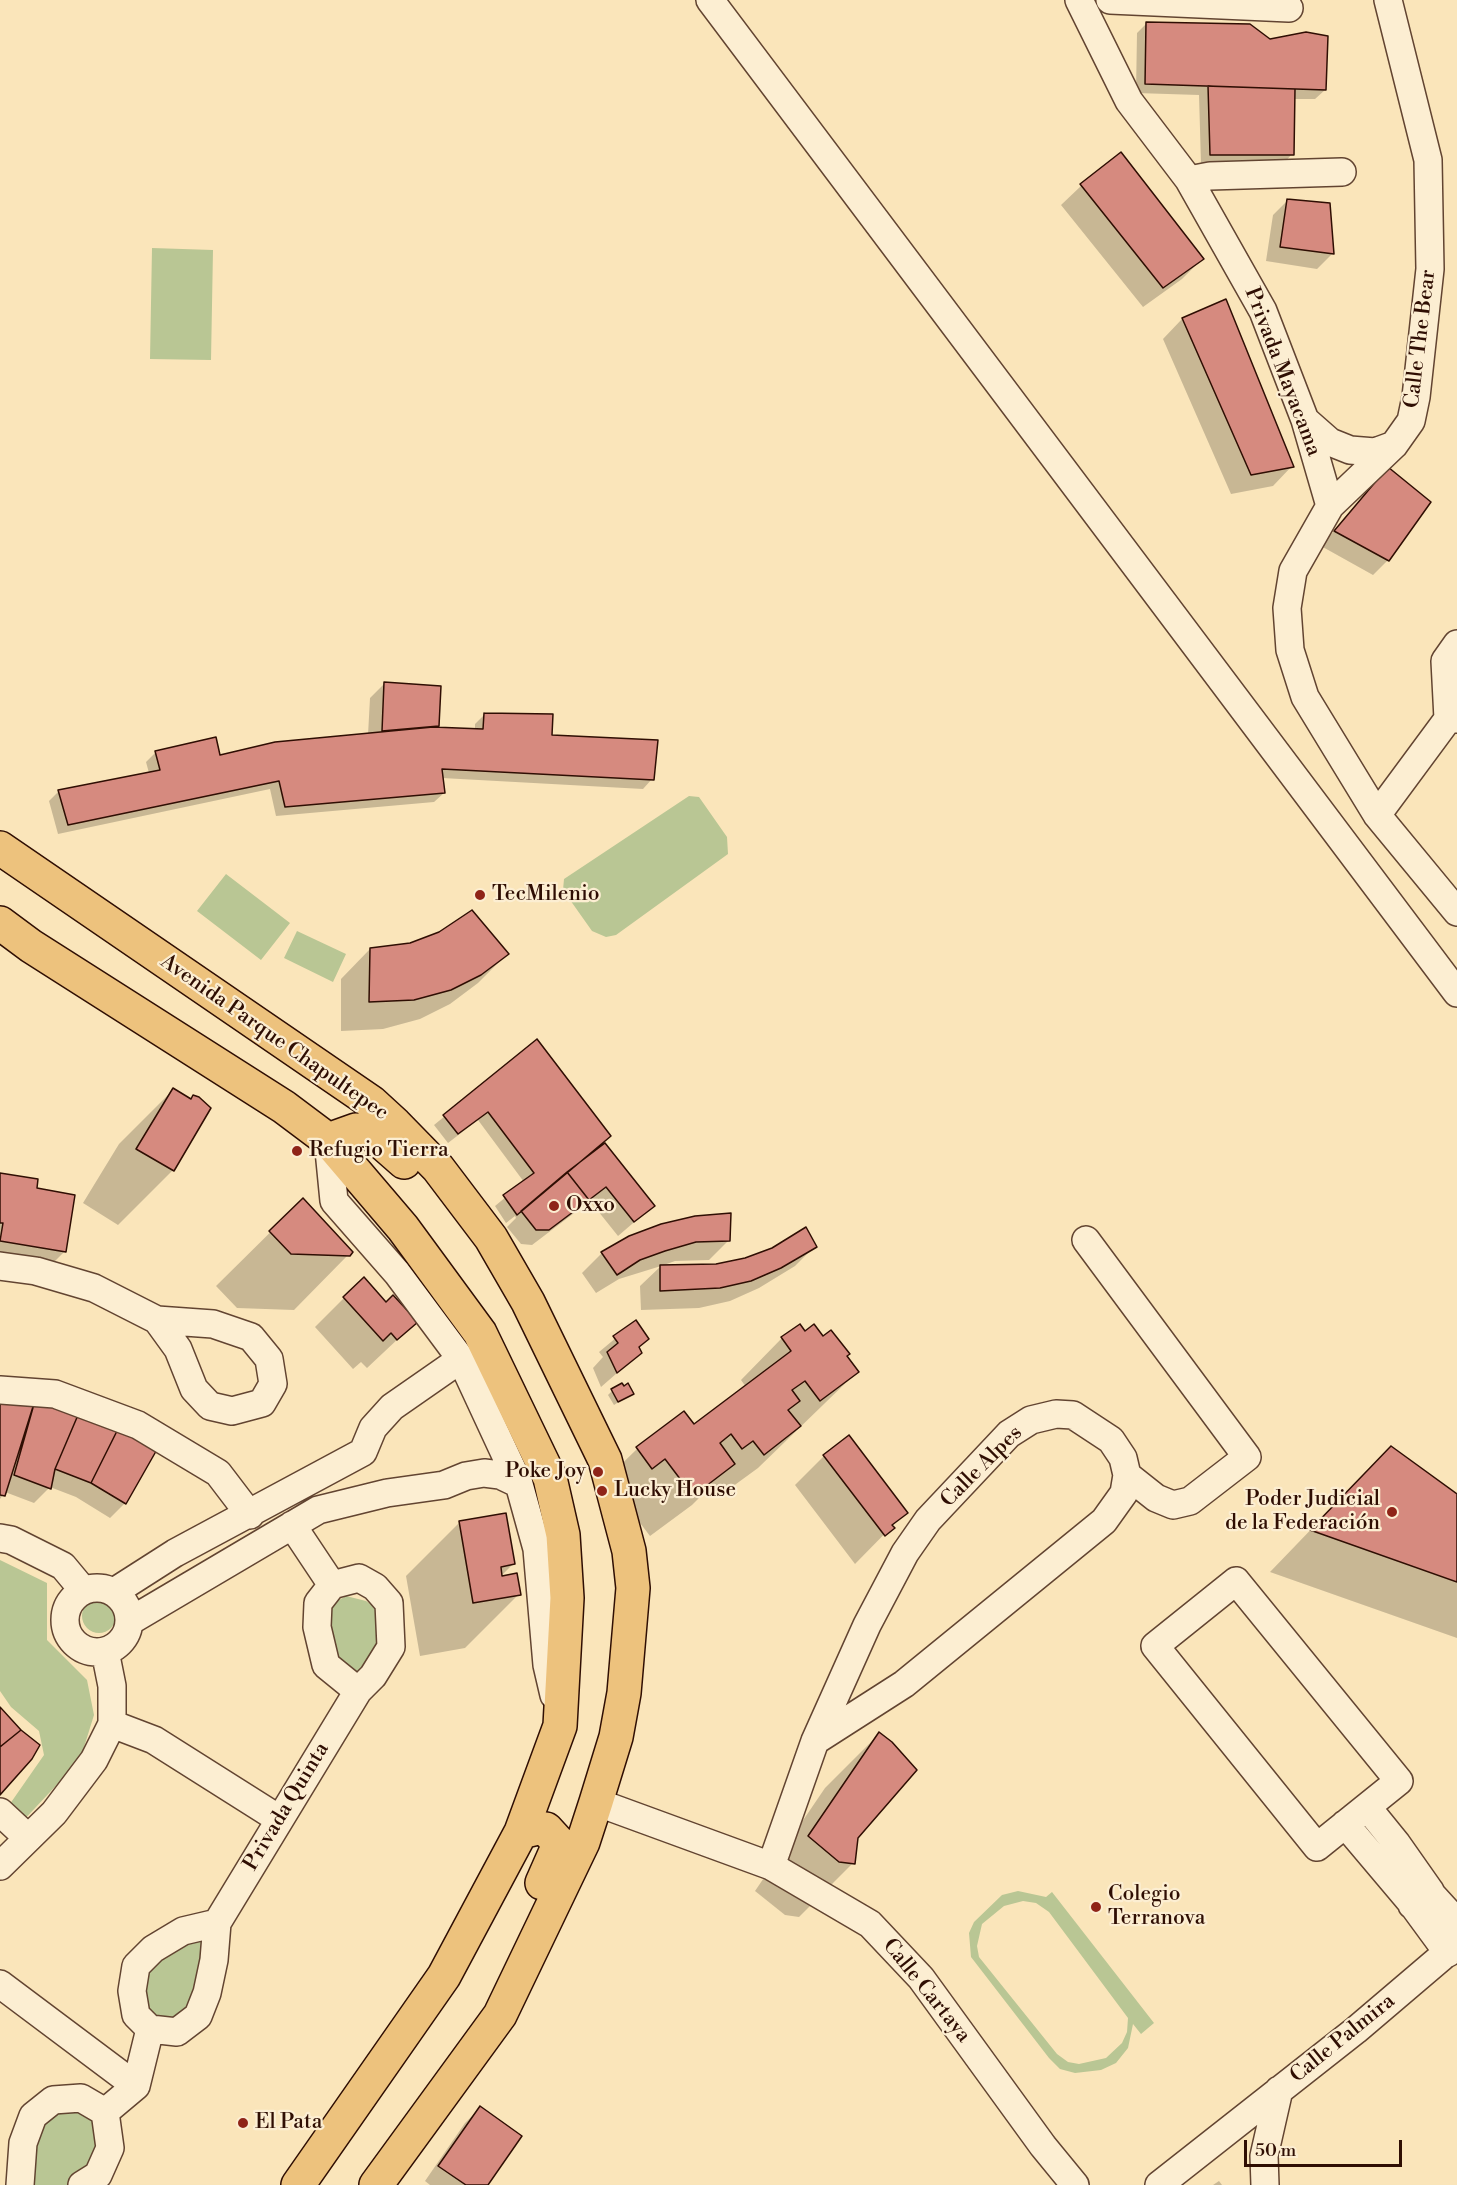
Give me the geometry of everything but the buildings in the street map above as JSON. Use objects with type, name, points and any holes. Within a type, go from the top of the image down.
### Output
[{"type":"main road","name":"Avenida Parque Chapultepec","points":[[0,848],[371,1102],[438,1168],[491,1238],[528,1302],[605,1460],[629,1551],[633,1588],[624,1693],[616,1737],[596,1802],[583,1842],[500,2015],[376,2185]]},
{"type":"main road","points":[[0,922],[15,944],[284,1107],[328,1140],[403,1228],[480,1333],[550,1478],[563,1535],[567,1598],[560,1726],[521,1832],[444,1976],[298,2185]]},
{"type":"main road","points":[[328,1140],[356,1130],[378,1136],[439,1199],[491,1238]]},
{"type":"main road","points":[[500,2015],[507,1968],[557,1849],[557,1841],[546,1829],[538,1828],[521,1832]]},
{"type":"street","points":[[710,0],[1457,993]]},
{"type":"street","name":"Privada Mayacama","points":[[1079,0],[1129,100],[1189,180],[1263,311],[1305,420],[1330,506]]},
{"type":"street","points":[[1110,0],[1289,8]]},
{"type":"street","name":"Calle The Bear","points":[[1388,0],[1428,160],[1430,258],[1416,397],[1411,421],[1394,446],[1330,506],[1293,571],[1287,608],[1290,650],[1305,697],[1377,815],[1457,912]]},
{"type":"street","points":[[1189,180],[1210,176],[1341,172]]},
{"type":"street","points":[[1305,420],[1330,442],[1350,450],[1375,452],[1394,446]]},
{"type":"street","points":[[1377,815],[1453,719],[1445,661],[1457,644]]},
{"type":"street","points":[[328,1140],[334,1201],[397,1273],[461,1359],[519,1484],[537,1550],[548,1665],[560,1726]]},
{"type":"street","points":[[815,1741],[904,1684],[1104,1521],[1124,1493],[1127,1475],[1156,1498],[1173,1505],[1190,1501],[1247,1457],[1086,1240]]},
{"type":"street","points":[[0,1266],[36,1271],[94,1288],[157,1320]]},
{"type":"street","points":[[114,1592],[175,1552],[250,1515],[363,1452],[373,1428],[392,1407],[461,1359]]},
{"type":"street","points":[[0,1390],[55,1394],[138,1425],[218,1473],[250,1515]]},
{"type":"street","name":"Calle Alpes","points":[[771,1866],[815,1741],[867,1625],[905,1553],[928,1520],[1009,1434],[1031,1420],[1056,1414],[1073,1415],[1111,1440],[1124,1458],[1127,1475]]},
{"type":"street","points":[[130,1621],[318,1510],[387,1492],[444,1485],[466,1476],[484,1473],[500,1475],[519,1484]]},
{"type":"street","points":[[304,1485],[318,1510]]},
{"type":"street","points":[[292,1525],[332,1585],[318,1603],[317,1627],[326,1665],[358,1691]]},
{"type":"street","points":[[0,1538],[11,1539],[63,1566],[83,1590]]},
{"type":"street","points":[[175,1552],[190,1584]]},
{"type":"street","name":"Privada Quinta","points":[[150,2030],[177,2032],[198,2016],[207,1993],[214,1960],[217,1923],[358,1691],[373,1676],[391,1647],[389,1603],[375,1587],[359,1578],[332,1585]]},
{"type":"street","points":[[1236,1581],[1399,1781],[1367,1807],[1317,1847],[1155,1646],[1236,1581]]},
{"type":"street","points":[[93,1587],[114,1592],[128,1610],[130,1621],[122,1640],[105,1651],[91,1652],[79,1647],[69,1637],[65,1624],[66,1611],[72,1599],[83,1590],[93,1587]]},
{"type":"street","points":[[0,1866],[54,1813],[94,1760],[112,1724],[112,1686],[105,1651]]},
{"type":"street","points":[[112,1724],[154,1740],[279,1819]]},
{"type":"street","name":"Calle Cartaya","points":[[596,1802],[771,1866],[870,1924],[921,1978],[1043,2146],[1076,2185]]},
{"type":"street","points":[[1367,1807],[1452,1949]]},
{"type":"street","points":[[0,1812],[28,1838]]},
{"type":"street","points":[[1345,1824],[1422,1899],[1457,1922]]},
{"type":"street","points":[[105,2112],[136,2086],[150,2030],[136,2015],[132,1991],[136,1966],[153,1949],[183,1931],[217,1923]]},
{"type":"street","name":"Calle Palmira","points":[[1265,2185],[1264,2156],[1279,2090],[1356,2030],[1452,1949]]},
{"type":"street","points":[[0,1984],[136,2086]]},
{"type":"street","points":[[1159,2185],[1279,2090]]},
{"type":"street","points":[[20,2185],[23,2144],[33,2116],[53,2100],[81,2098],[105,2112]]},
{"type":"street","points":[[82,2185],[98,2175],[110,2148],[105,2112]]},
{"type":"street","points":[[1233,2126],[1264,2156]]},
{"type":"green space","points":[[152,248],[213,250],[211,360],[150,359]]},
{"type":"green space","points":[[689,796],[699,797],[727,837],[728,854],[616,935],[606,937],[592,931],[563,890],[564,879]]},
{"type":"green space","points":[[226,874],[290,923],[261,960],[197,911]]},
{"type":"green space","points":[[297,931],[346,954],[333,982],[284,958]]},
{"type":"green space","points":[[0,1560],[47,1583],[47,1640],[87,1680],[94,1715],[80,1760],[21,1823],[5,1811],[44,1755],[39,1731],[11,1707],[0,1691]]},
{"type":"green space","points":[[346,1596],[366,1601],[376,1608],[377,1647],[364,1673],[354,1679],[336,1655],[328,1625],[330,1605]]},
{"type":"green space","points":[[99,1599],[111,1604],[116,1616],[111,1628],[99,1633],[87,1628],[82,1616],[87,1604]]},
{"type":"green space","points":[[1018,1891],[1046,1897],[1052,1892],[1154,2023],[1141,2034],[1133,2024],[1128,2048],[1116,2063],[1101,2070],[1075,2073],[1060,2069],[971,1957],[969,1933],[974,1922],[1002,1895]],"holes":[[[1023,1901],[1036,1903],[1049,1912],[1128,2018],[1127,2032],[1122,2043],[1106,2058],[1079,2064],[1068,2062],[1057,2054],[979,1957],[977,1946],[982,1924],[1004,1906]]]},
{"type":"green space","points":[[203,1936],[200,1989],[189,2010],[168,2023],[152,2016],[140,1991],[141,1971],[170,1949]]},
{"type":"green space","points":[[55,2103],[101,2116],[107,2144],[73,2185],[23,2185],[26,2146]]},
{"type":"place","name":"TecMilenio","points":[[480,895]]},
{"type":"place","name":"Refugio Tierra","points":[[297,1151]]},
{"type":"place","name":"Oxxo","points":[[554,1206]]},
{"type":"place","name":"Poke Joy","points":[[598,1472]]},
{"type":"place","name":"Lucky House","points":[[602,1491]]},
{"type":"place","name":"Poder Judicial de la Federación","points":[[1392,1512]]},
{"type":"place","name":"Colegio Terranova","points":[[1096,1907]]},
{"type":"place","name":"El Pata","points":[[243,2123]]}]
